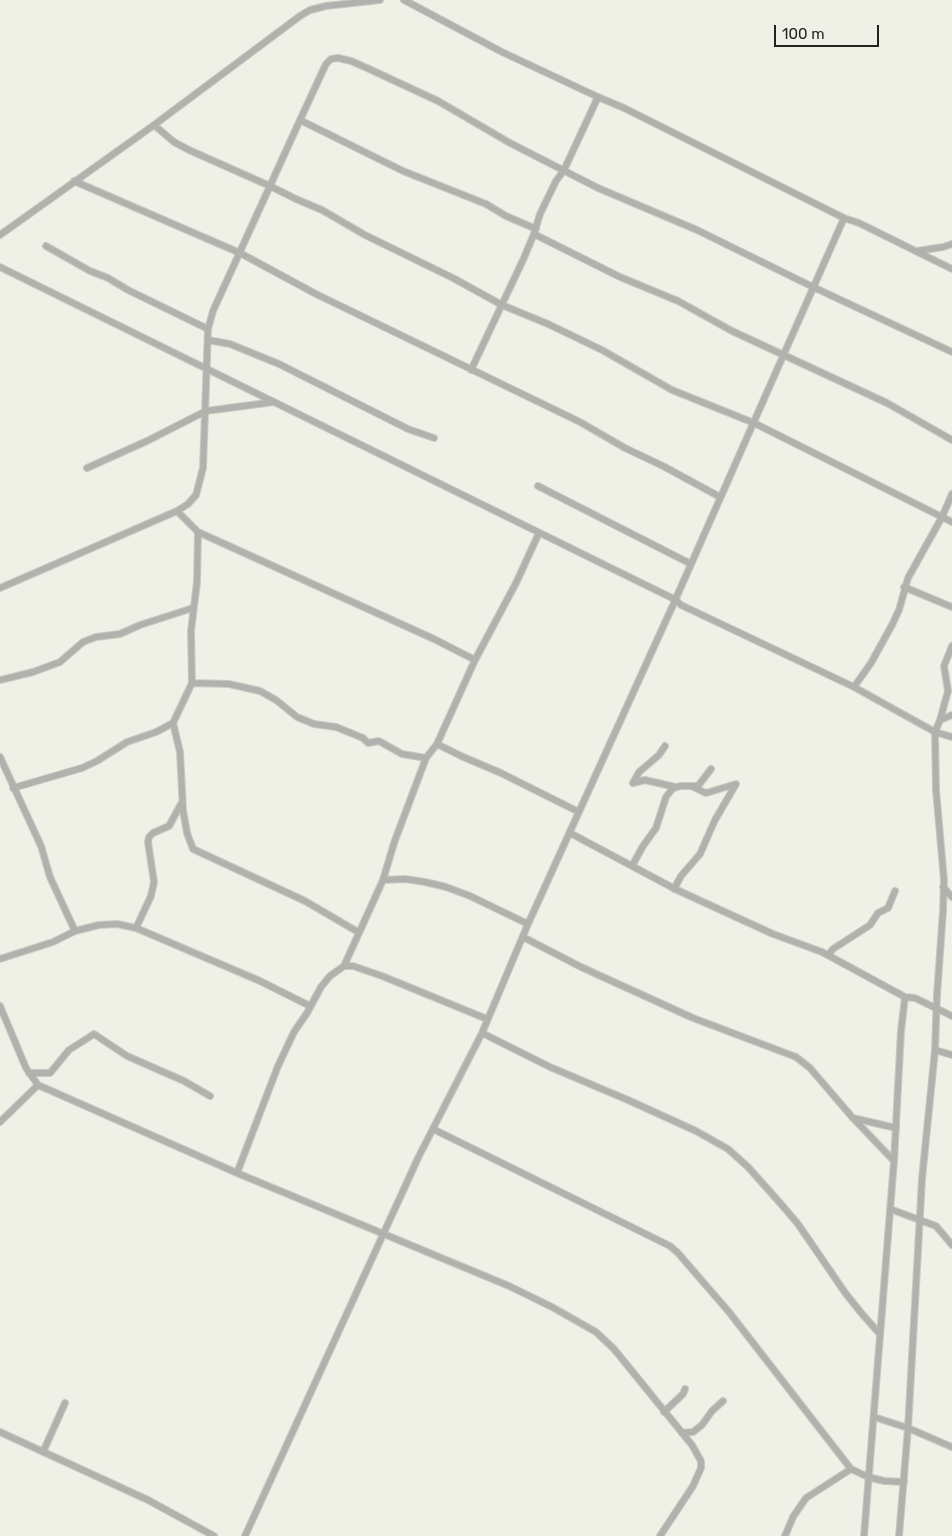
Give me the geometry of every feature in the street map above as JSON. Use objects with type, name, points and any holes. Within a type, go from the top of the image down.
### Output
[{"type":"street","points":[[0,235],[154,124],[267,39],[310,10],[326,6],[380,0]]},
{"type":"street","points":[[404,0],[502,52],[624,108],[844,218],[859,223],[952,269]]},
{"type":"street","points":[[0,588],[177,511],[188,504],[196,495],[203,468],[208,328],[213,311],[326,64],[331,59],[338,58],[351,61],[438,101],[504,140],[598,188],[697,230],[952,352]]},
{"type":"street","points":[[471,370],[535,231],[540,214],[556,181],[564,170],[598,97]]},
{"type":"street","points":[[300,120],[403,171],[486,204],[620,277],[678,300],[732,331],[887,403],[952,440]]},
{"type":"street","points":[[154,124],[164,135],[182,146],[328,212],[365,235],[453,278],[502,305],[548,324],[602,350],[672,390],[754,423],[952,522]]},
{"type":"street","points":[[74,182],[240,253],[316,294],[580,422],[625,448],[720,497]]},
{"type":"street","points":[[245,1536],[419,1156],[482,1033],[528,924],[676,600],[844,218]]},
{"type":"street","points":[[916,251],[952,244]]},
{"type":"street","points":[[46,246],[128,290],[208,328]]},
{"type":"street","points":[[0,267],[676,600],[680,605],[854,687],[935,732],[952,737]]},
{"type":"street","points":[[208,340],[230,344],[279,364],[408,429],[434,438]]},
{"type":"street","points":[[87,468],[147,441],[206,411],[274,402]]},
{"type":"street","points":[[538,486],[691,564]]},
{"type":"street","points":[[854,687],[871,663],[892,625],[899,610],[908,578],[942,517],[952,494]]},
{"type":"street","points":[[177,511],[198,532],[434,639],[475,660]]},
{"type":"street","points":[[13,788],[82,768],[127,742],[156,732],[173,723],[192,683],[191,646],[193,608],[197,582],[198,532]]},
{"type":"street","points":[[237,1173],[278,1066],[294,1032],[326,982],[346,963],[358,932],[383,880],[394,843],[426,758],[437,744],[475,660],[516,582],[539,533]]},
{"type":"street","points":[[908,578],[917,592]]},
{"type":"street","points":[[904,587],[952,607]]},
{"type":"street","points":[[0,680],[33,672],[60,662],[83,642],[96,637],[120,634],[140,625],[193,608]]},
{"type":"street","points":[[899,1536],[908,1428],[922,1179],[935,1050],[944,887],[936,790],[935,732],[948,691],[944,662],[952,646]]},
{"type":"street","points":[[192,683],[229,684],[260,691],[276,700],[297,717],[314,724],[336,727],[363,738],[368,743],[379,742],[402,754],[426,758]]},
{"type":"street","points":[[940,720],[952,715]]},
{"type":"street","points":[[173,723],[180,752],[182,800],[187,833],[193,849],[306,901],[358,932]]},
{"type":"street","points":[[437,744],[579,812]]},
{"type":"street","points":[[665,746],[659,755],[639,772],[633,783],[645,780],[675,787],[698,786],[710,769]]},
{"type":"street","points":[[0,757],[41,846],[50,877],[75,931]]},
{"type":"street","points":[[674,889],[681,876],[700,854],[715,820],[736,784],[706,793],[690,786]]},
{"type":"street","points":[[632,866],[656,828],[666,796],[675,787]]},
{"type":"street","points":[[136,928],[151,896],[154,882],[148,842],[149,837],[153,833],[169,826],[182,800]]},
{"type":"street","points":[[570,833],[674,889],[773,934],[828,955],[905,997],[915,998],[952,1016]]},
{"type":"street","points":[[383,880],[405,879],[446,887],[470,896],[528,924]]},
{"type":"street","points":[[944,887],[952,897]]},
{"type":"street","points":[[828,955],[833,949],[870,925],[878,913],[888,908],[895,891]]},
{"type":"street","points":[[0,959],[53,942],[75,931],[99,925],[117,924],[136,928],[260,981],[310,1006]]},
{"type":"street","points":[[523,937],[581,967],[693,1018],[796,1057],[810,1068],[834,1093],[852,1117],[894,1161]]},
{"type":"street","points":[[346,963],[487,1019]]},
{"type":"street","points":[[864,1536],[905,997]]},
{"type":"street","points":[[0,1006],[29,1073],[38,1085],[237,1173],[509,1286],[552,1307],[596,1332],[614,1349],[699,1455],[701,1468],[693,1486],[660,1536]]},
{"type":"street","points":[[482,1033],[550,1067],[696,1131],[728,1149],[748,1167],[798,1224],[823,1262],[879,1333]]},
{"type":"street","points":[[29,1073],[50,1073],[69,1050],[94,1034],[127,1056],[184,1081],[210,1096]]},
{"type":"street","points":[[935,1050],[952,1054]]},
{"type":"street","points":[[0,1122],[38,1085]]},
{"type":"street","points":[[852,1117],[896,1128]]},
{"type":"street","points":[[433,1129],[674,1249],[729,1312],[851,1469],[868,1477],[904,1482]]},
{"type":"street","points":[[890,1208],[936,1226],[952,1245]]},
{"type":"street","points":[[664,1412],[683,1394],[684,1389]]},
{"type":"street","points":[[682,1433],[693,1432],[702,1425],[712,1411],[723,1401]]},
{"type":"street","points":[[43,1452],[65,1403]]},
{"type":"street","points":[[874,1417],[908,1428],[952,1447]]},
{"type":"street","points":[[0,1432],[148,1500],[214,1536]]},
{"type":"street","points":[[785,1536],[793,1517],[806,1498],[851,1469]]}]
